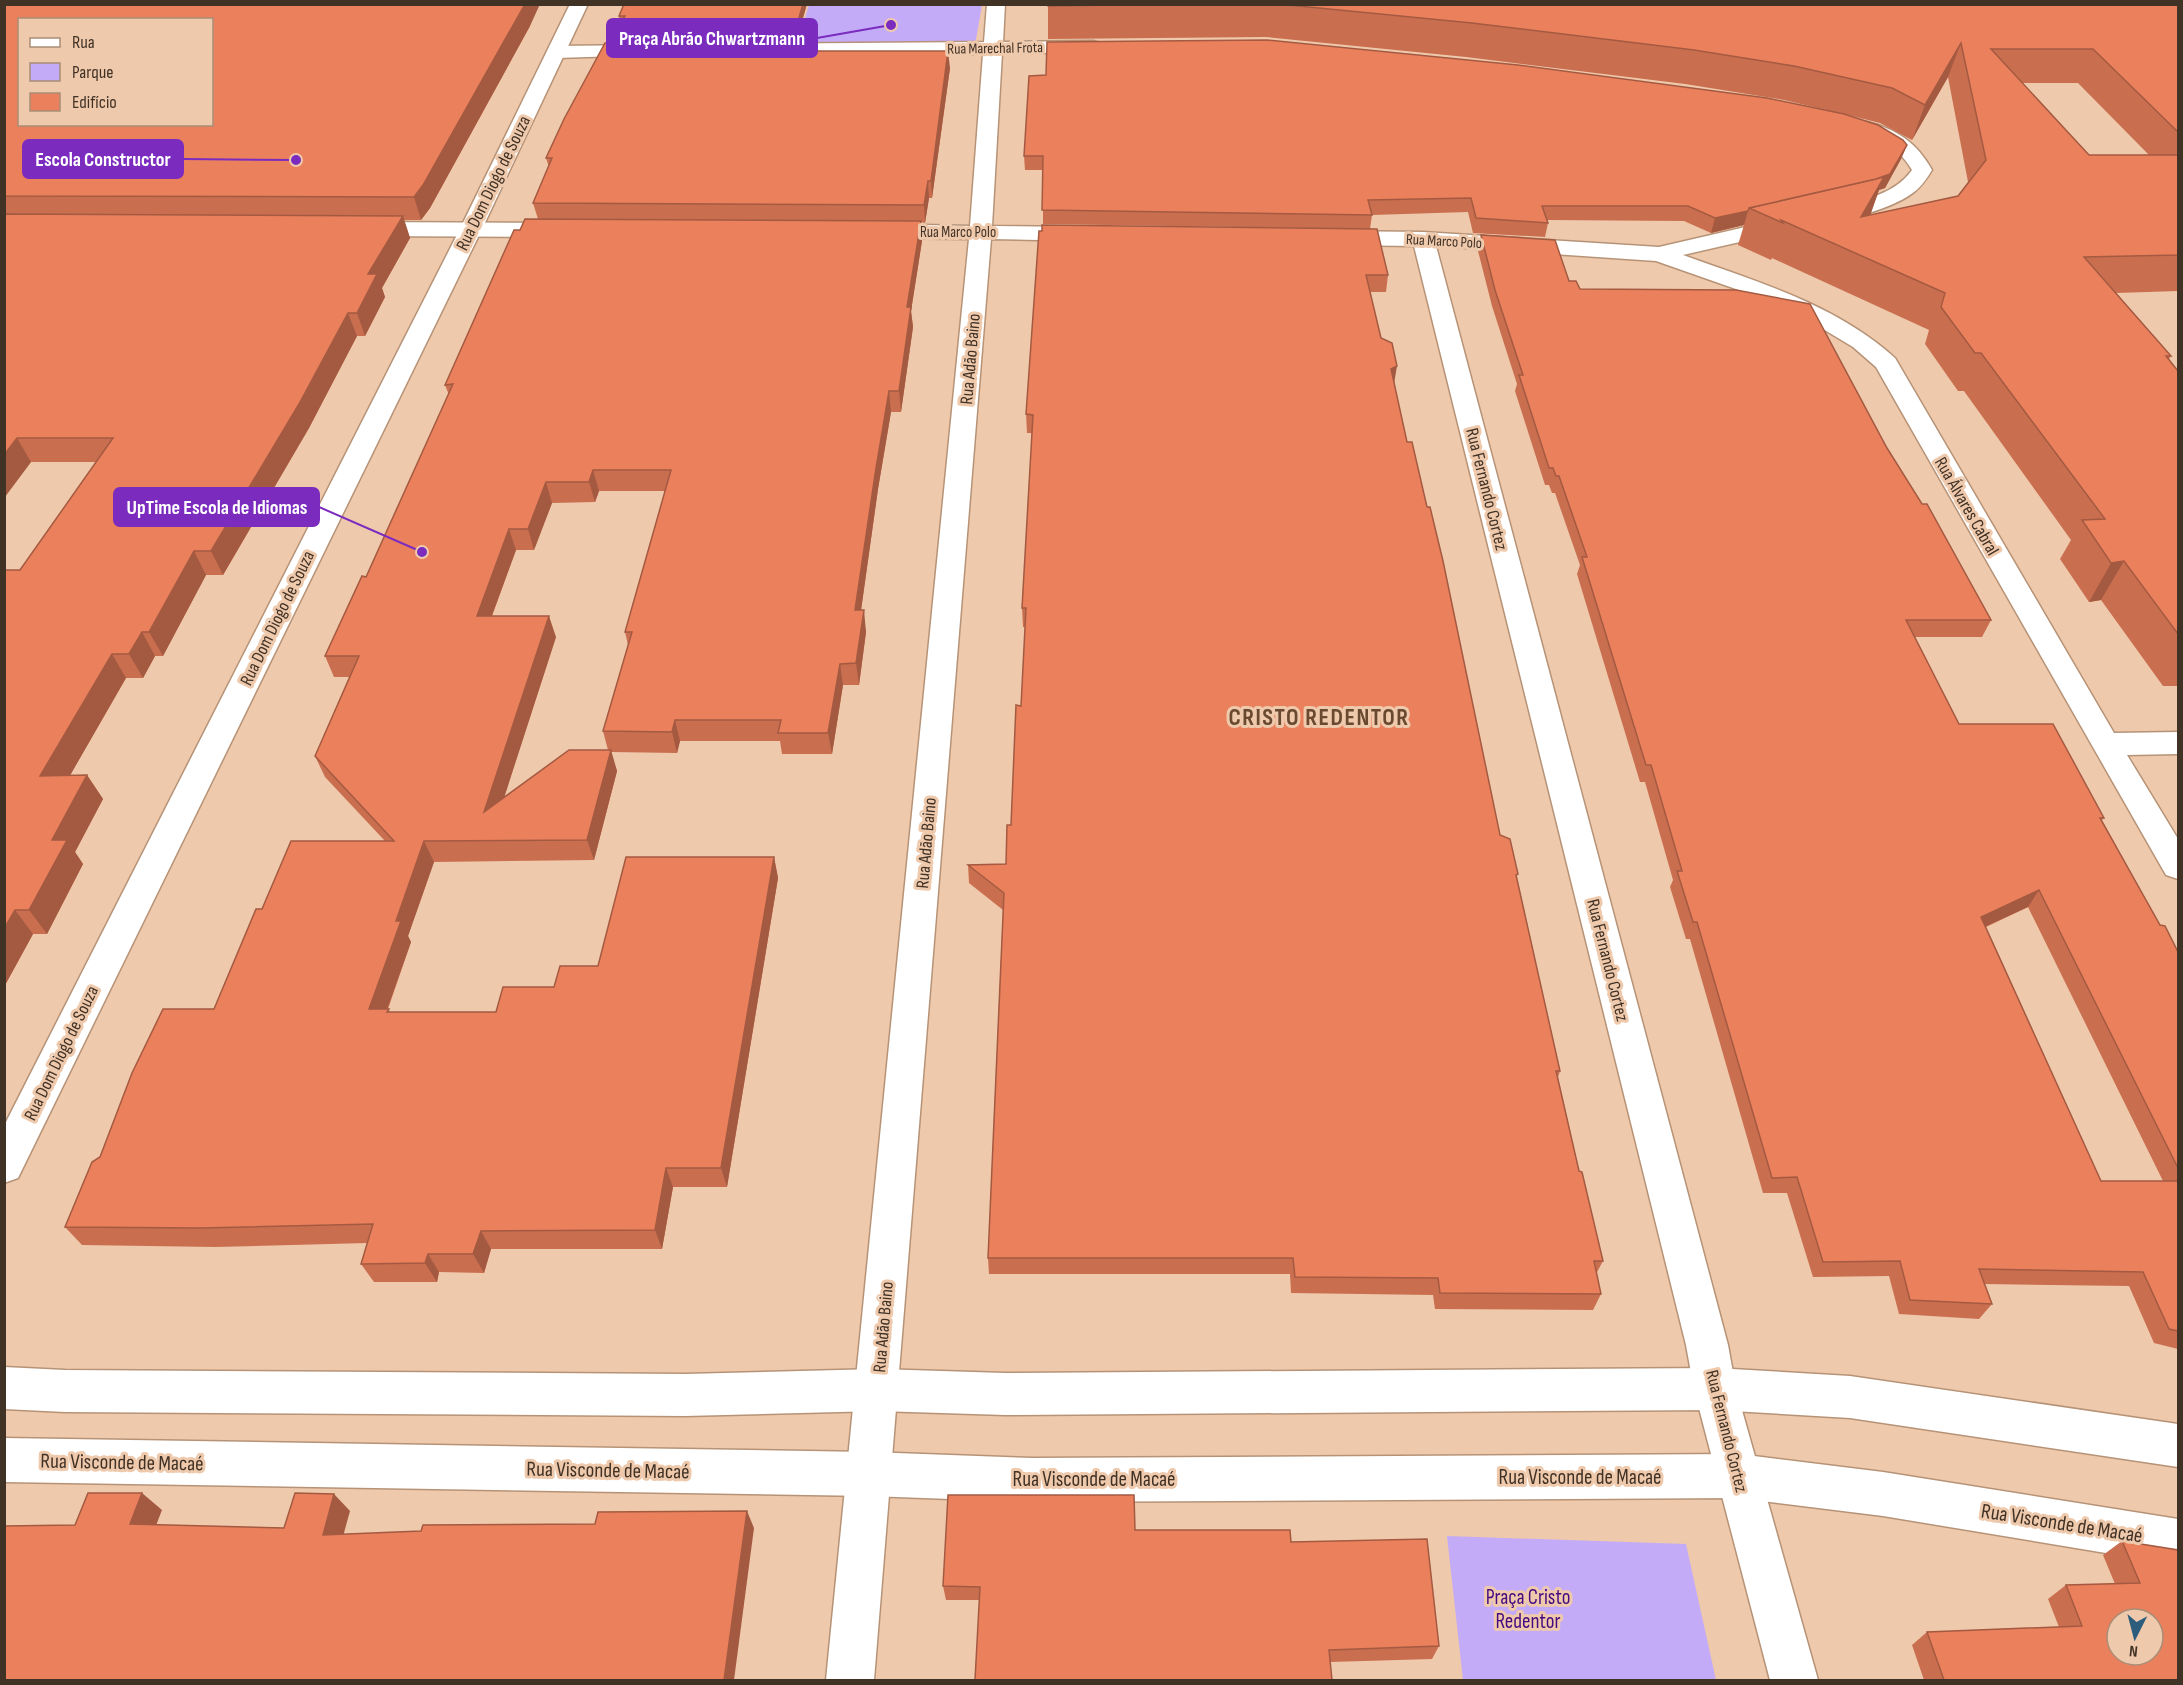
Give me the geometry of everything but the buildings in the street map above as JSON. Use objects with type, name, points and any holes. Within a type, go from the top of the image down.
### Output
[{"type":"street","name":"Rua Dom Diogo de Souza","points":[[4,1166],[471,229],[579,4]]},
{"type":"street","name":"Rua Adão Baino","points":[[850,1680],[981,232],[996,4]]},
{"type":"street","name":"Rua Marechal Frota","points":[[722,50],[1112,47]]},
{"type":"street","points":[[556,52],[662,51]]},
{"type":"street","points":[[1659,254],[1853,209],[1897,194],[1915,182],[1922,170],[1915,156],[1900,142],[1854,124]]},
{"type":"street","points":[[339,229],[590,230]]},
{"type":"street","name":"Rua Marco Polo","points":[[851,231],[1101,234]]},
{"type":"street","name":"Rua Marco Polo","points":[[1316,238],[1424,240],[1659,254]]},
{"type":"street","name":"Rua Fernando Cortez","points":[[1424,240],[1707,1345],[1715,1389],[1794,1680]]},
{"type":"street","name":"Rua Álvares Cabral","points":[[1659,254],[1783,299],[1859,339],[1886,363],[2105,744],[2178,866]]},
{"type":"street","points":[[2105,744],[2178,743]]},
{"type":"street","points":[[4,1388],[65,1391],[673,1395],[878,1390],[1005,1394],[1715,1389],[1850,1397],[2178,1446]]},
{"type":"street","name":"Rua Visconde de Macaé","points":[[4,1460],[870,1474],[1033,1480],[1738,1476],[1883,1494],[2178,1542]]},
{"type":"green space","points":[[809,5],[982,5],[975,45],[796,47]]},
{"type":"green space","name":"Praça Cristo Redentor","points":[[1447,1536],[1686,1544],[1716,1680],[1463,1680]]},
{"type":"place","name":"Praça Abrão Chwartzmann","points":[[891,25]]},
{"type":"place","name":"Escola Constructor","points":[[296,160]]},
{"type":"place","name":"UpTime Escola de Idiomas","points":[[422,552]]},
{"type":"district","name":"CRISTO REDENTOR","points":[[1319,717]]}]
